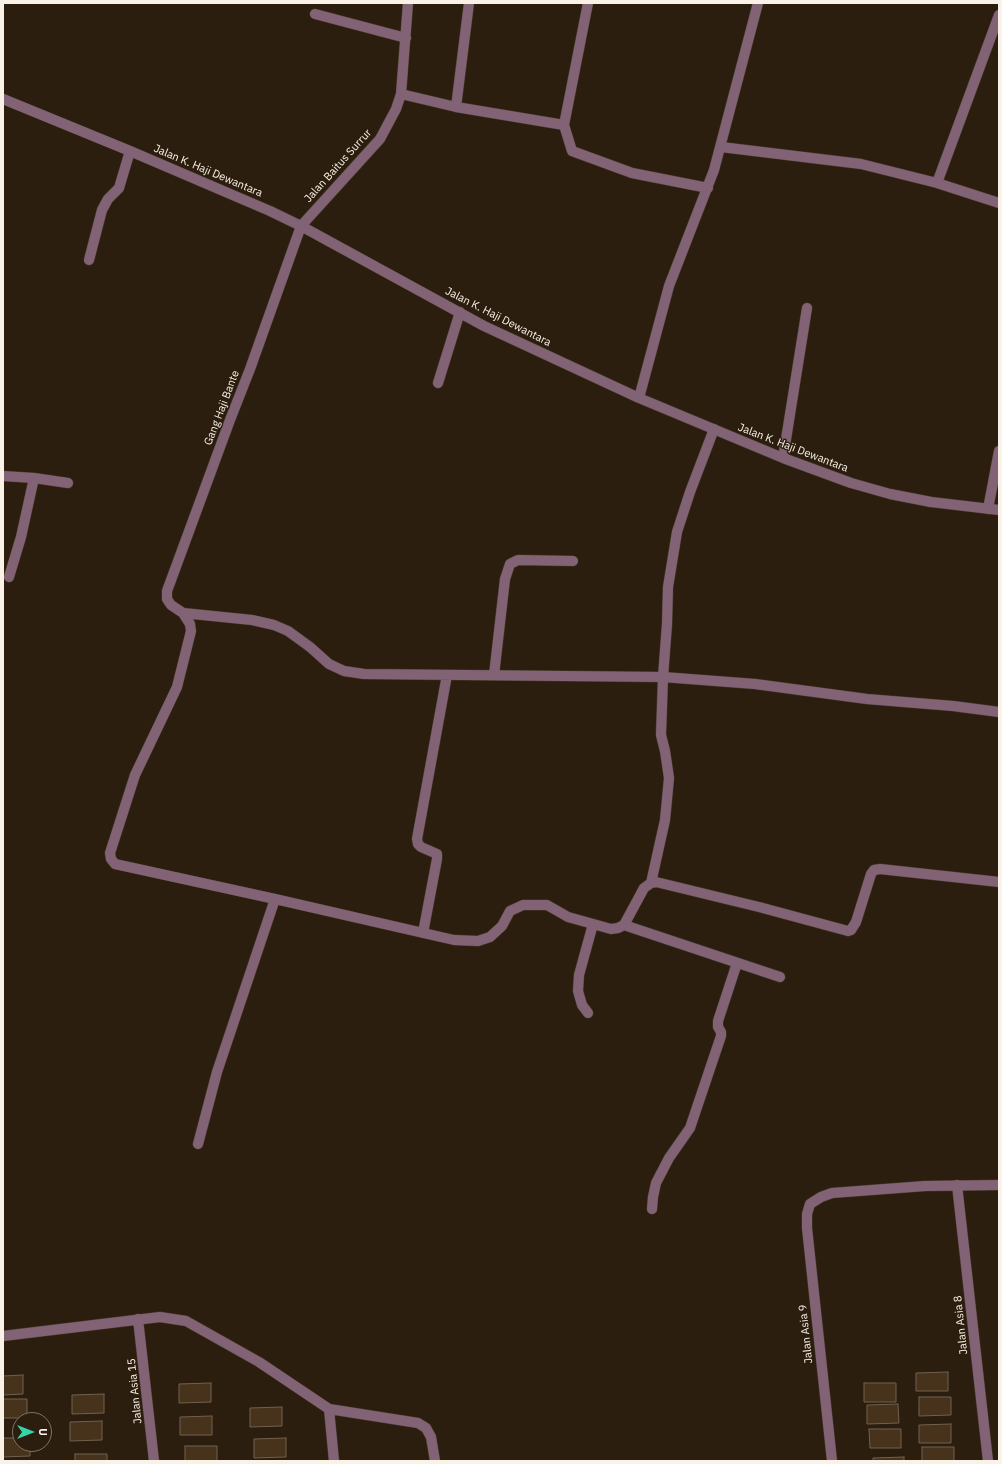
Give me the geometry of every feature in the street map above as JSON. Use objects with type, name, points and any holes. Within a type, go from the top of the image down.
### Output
[{"type":"street","name":"Jalan Baitus Surrur","points":[[301,226],[380,139],[396,109],[401,94],[408,3]]},
{"type":"street","points":[[456,107],[468,3]]},
{"type":"street","points":[[588,3],[564,125],[572,151],[632,173],[708,188]]},
{"type":"street","points":[[639,398],[669,286],[708,188],[721,147],[758,3]]},
{"type":"street","points":[[315,14],[406,38]]},
{"type":"street","points":[[937,183],[999,15]]},
{"type":"street","points":[[401,94],[456,107],[564,125]]},
{"type":"street","name":"Jalan K. Haji Dewantara","points":[[3,98],[130,150],[263,208],[301,226],[484,326],[639,398],[783,458],[851,483],[890,494],[930,502],[999,510]]},
{"type":"street","points":[[721,147],[861,164],[937,183],[999,203]]},
{"type":"street","points":[[89,260],[102,210],[108,200],[119,188],[130,150]]},
{"type":"street","name":"Gang Haji Bante","points":[[183,613],[171,605],[167,599],[167,591],[250,369],[301,226]]},
{"type":"street","points":[[783,458],[807,308]]},
{"type":"street","points":[[438,383],[460,312]]},
{"type":"street","points":[[651,883],[665,820],[669,778],[666,751],[662,735],[663,678],[668,587],[677,532],[690,492],[714,429]]},
{"type":"street","points":[[988,509],[999,451]]},
{"type":"street","points":[[3,476],[34,478],[68,483]]},
{"type":"street","points":[[9,577],[21,537],[34,478]]},
{"type":"street","points":[[494,675],[505,579],[510,564],[518,560],[573,560]]},
{"type":"street","points":[[183,613],[252,620],[274,624],[288,631],[310,647],[329,664],[344,671],[364,674],[663,678],[755,684],[867,699],[953,706],[999,712]]},
{"type":"street","points":[[183,613],[190,624],[191,631],[177,687],[135,775],[110,853],[111,859],[115,864],[454,940],[478,941],[490,937],[502,926],[510,910],[523,905],[547,905],[568,917],[611,929],[618,928],[624,925],[644,888],[651,883],[656,882],[848,931],[851,930],[856,922],[871,874],[874,870],[880,869],[999,882]]},
{"type":"street","points":[[423,933],[438,859],[437,854],[418,844],[417,839],[447,675]]},
{"type":"street","points":[[198,1144],[217,1072],[275,899]]},
{"type":"street","points":[[588,1013],[582,1004],[578,991],[579,975],[593,924]]},
{"type":"street","points":[[624,925],[780,977]]},
{"type":"street","points":[[652,1209],[656,1183],[669,1158],[690,1128],[721,1036],[722,1032],[718,1027],[718,1021],[737,963]]},
{"type":"street","points":[[957,1186],[999,1185]]},
{"type":"street","name":"Jalan Asia 9","points":[[832,1461],[807,1228],[807,1214],[810,1204],[821,1197],[832,1193],[957,1186]]},
{"type":"street","name":"Jalan Asia 8","points":[[957,1186],[988,1461]]},
{"type":"street","points":[[3,1336],[160,1317],[186,1321],[259,1362],[329,1409],[418,1423],[426,1428],[431,1437],[435,1461]]},
{"type":"street","name":"Jalan Asia 15","points":[[138,1319],[154,1461]]},
{"type":"street","points":[[329,1409],[334,1461]]},
{"type":"building","points":[[948,1372],[948,1391],[916,1391],[916,1373]]},
{"type":"building","points":[[23,1375],[23,1394],[3,1395],[3,1376]]},
{"type":"building","points":[[211,1383],[211,1402],[179,1403],[179,1384]]},
{"type":"building","points":[[864,1383],[896,1383],[896,1402],[864,1402]]},
{"type":"building","points":[[104,1394],[104,1413],[72,1414],[72,1395]]},
{"type":"building","points":[[919,1397],[951,1397],[951,1415],[919,1416]]},
{"type":"building","points":[[3,1399],[27,1399],[27,1412],[12,1412],[12,1418],[3,1418]]},
{"type":"building","points":[[898,1404],[899,1423],[867,1424],[867,1405]]},
{"type":"building","points":[[282,1407],[282,1426],[250,1427],[250,1408]]},
{"type":"building","points":[[212,1416],[212,1435],[180,1435],[180,1417]]},
{"type":"building","points":[[102,1421],[102,1440],[70,1441],[70,1422]]},
{"type":"building","points":[[951,1424],[951,1443],[919,1443],[919,1425]]},
{"type":"building","points":[[869,1429],[901,1429],[901,1448],[870,1448]]},
{"type":"building","points":[[3,1438],[12,1438],[12,1452],[30,1452],[30,1456],[3,1457]]},
{"type":"building","points":[[286,1438],[286,1457],[254,1458],[254,1439]]},
{"type":"building","points":[[185,1446],[217,1446],[217,1461],[185,1461]]},
{"type":"building","points":[[922,1447],[954,1447],[954,1461],[922,1461]]},
{"type":"building","points":[[75,1454],[107,1454],[107,1461],[75,1461]]},
{"type":"building","points":[[904,1457],[904,1461],[873,1461],[873,1458]]}]
